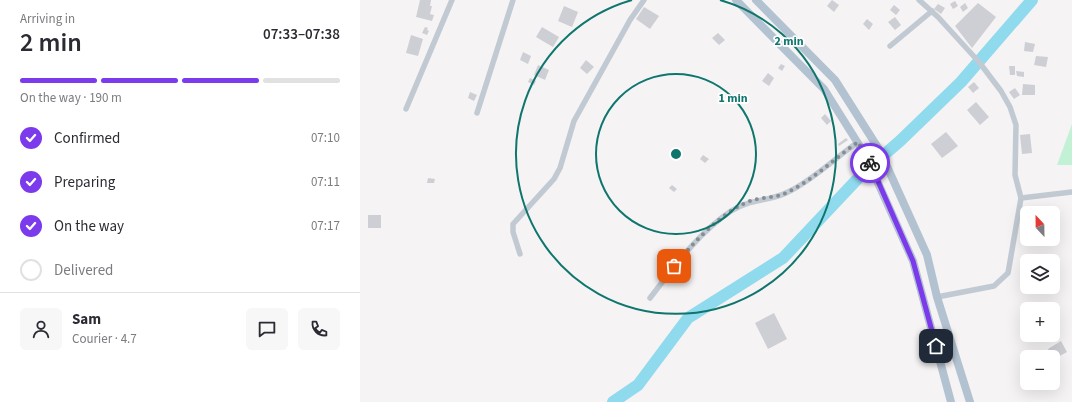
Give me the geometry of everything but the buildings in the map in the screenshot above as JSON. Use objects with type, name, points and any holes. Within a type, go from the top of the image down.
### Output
[{"type":"main road","points":[[736,0],[824,89],[866,156],[913,261],[951,402]]},
{"type":"main road","points":[[756,0],[835,80],[880,151],[927,255],[937,297],[970,402]]},
{"type":"street","points":[[406,109],[452,0]]},
{"type":"street","points":[[477,113],[513,0]]},
{"type":"street","points":[[520,254],[513,232],[513,224],[554,179],[560,168],[574,121],[630,20],[644,0]]},
{"type":"street","points":[[919,0],[932,11],[979,62],[1002,91],[1010,107],[1016,125],[1016,175],[1021,198],[1008,273],[994,286],[937,297]]},
{"type":"street","points":[[890,46],[932,11]]},
{"type":"street","points":[[650,298],[683,256],[723,216],[753,200],[774,197],[798,187],[858,142]]},
{"type":"street","points":[[1021,198],[1072,192]]},
{"type":"green space","points":[[1072,124],[1072,165],[1057,165]]},
{"type":"waterway","points":[[613,402],[638,385],[688,318],[783,258],[864,172],[900,141],[961,82],[1032,0]]},
{"type":"way so far","points":[[674,266],[723,216],[753,200],[774,197],[798,187],[858,142],[870,163]]},
{"type":"route","points":[[870,163],[913,261],[936,346]]}]
